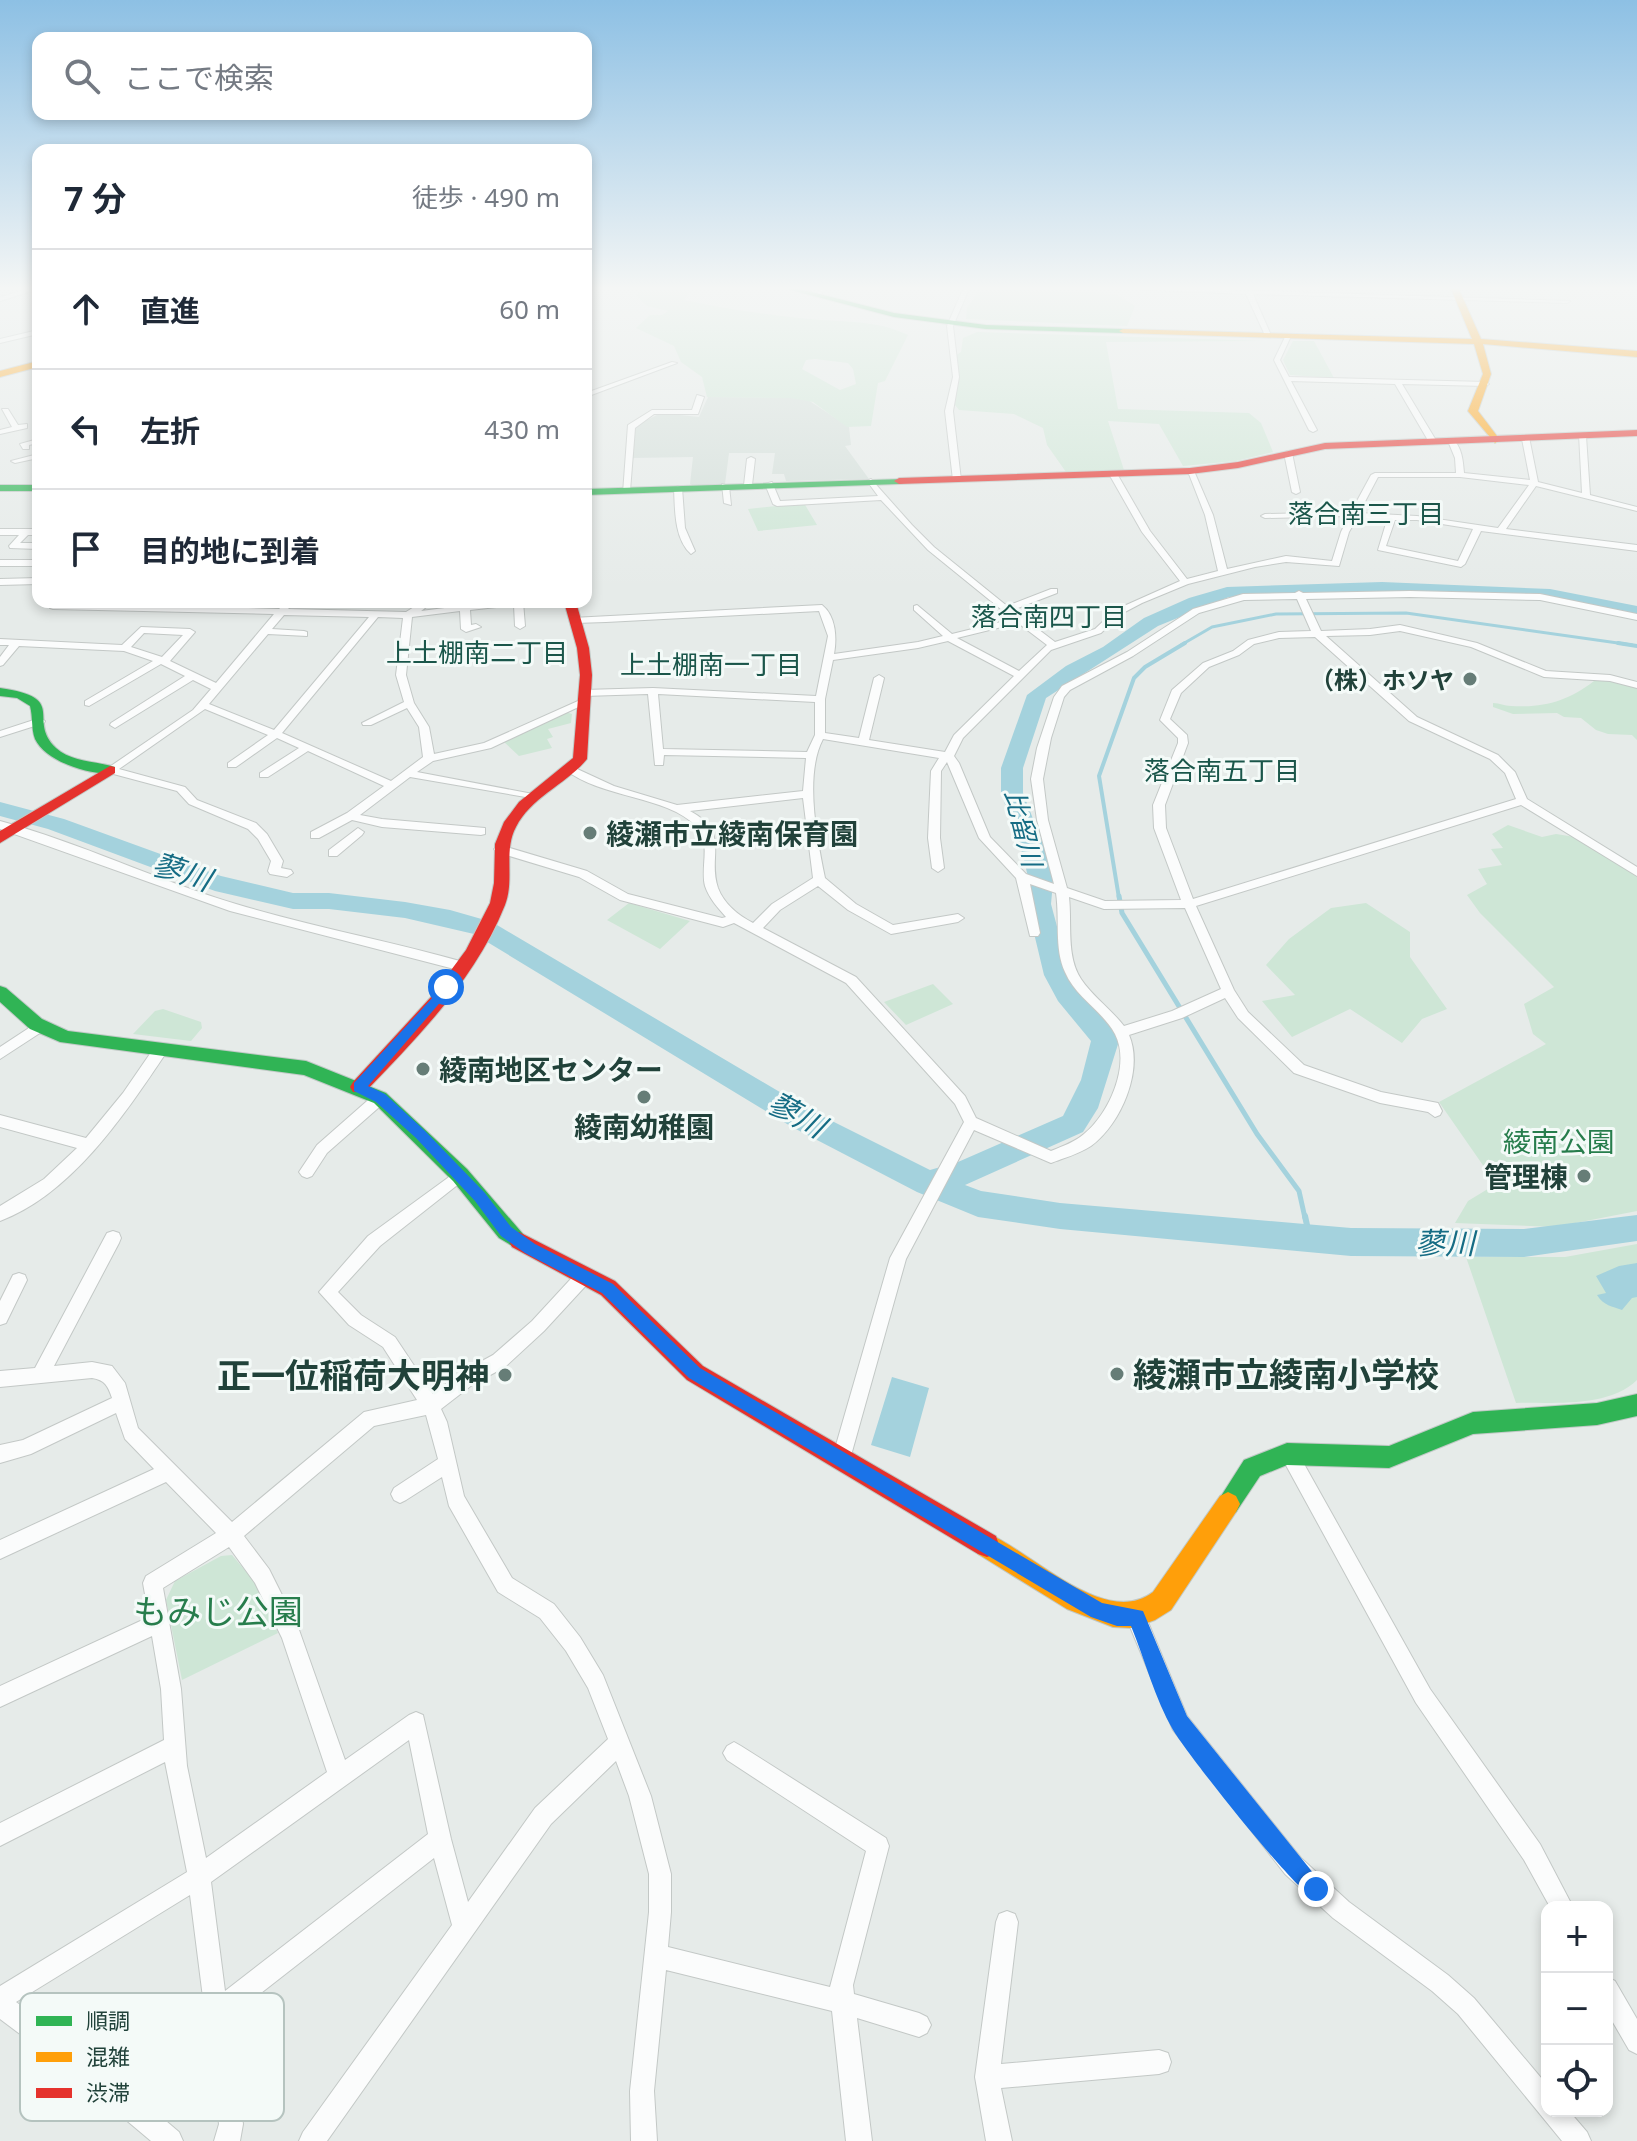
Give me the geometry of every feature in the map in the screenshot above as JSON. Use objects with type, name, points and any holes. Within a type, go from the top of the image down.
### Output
[{"type":"street","points":[[954,389],[949,411],[957,480]]},
{"type":"street","points":[[1294,389],[1313,430]]},
{"type":"street","points":[[1402,389],[1459,458],[1460,475]]},
{"type":"street","points":[[1484,389],[1473,411],[1495,440]]},
{"type":"street","points":[[626,491],[631,427],[652,412],[695,412],[700,397]]},
{"type":"street","points":[[0,432],[20,427],[5,411]]},
{"type":"street","points":[[592,492],[678,488],[727,494],[748,485],[1190,471],[1348,445],[1637,433]]},
{"type":"street","points":[[1582,436],[1586,496]]},
{"type":"street","points":[[1500,531],[1534,483],[1526,439]]},
{"type":"street","points":[[24,444],[32,442]]},
{"type":"street","points":[[1288,453],[1296,492]]},
{"type":"street","points":[[15,461],[32,457]]},
{"type":"street","points":[[748,485],[751,459]]},
{"type":"street","points":[[1190,471],[1209,515],[1223,571]]},
{"type":"street","points":[[1113,474],[1146,532],[1185,582]]},
{"type":"street","points":[[938,868],[934,838],[936,771],[958,737],[1019,675],[1053,645],[1098,631],[1118,612],[1185,582],[1286,559],[1336,564],[1353,515],[1375,475],[1460,475],[1534,483],[1637,509]]},
{"type":"street","points":[[871,481],[882,498],[922,539],[1053,645]]},
{"type":"street","points":[[769,484],[777,504],[882,498]]},
{"type":"street","points":[[0,488],[32,488]]},
{"type":"street","points":[[678,488],[681,528],[691,551]]},
{"type":"street","points":[[1265,516],[1344,513],[1392,517],[1637,548]]},
{"type":"street","points":[[1392,517],[1381,548],[1461,564],[1478,528]]},
{"type":"street","points":[[0,532],[32,532]]},
{"type":"street","points":[[26,532],[13,546],[32,546]]},
{"type":"street","points":[[0,563],[32,563]]},
{"type":"street","points":[[0,582],[32,581]]},
{"type":"street","points":[[1008,609],[1054,591]]},
{"type":"street","points":[[1299,594],[1317,633],[1413,719],[1494,757],[1510,772],[1522,801],[1637,872]]},
{"type":"street","points":[[571,770],[609,788],[676,809],[705,827],[708,835],[709,887],[734,918],[851,980],[877,1005],[960,1100],[971,1122],[1051,1157],[1080,1145],[1106,1123],[1116,1104],[1126,1065],[1127,1047],[1121,1032],[1083,992],[1068,964],[1060,891],[1038,795],[1037,776],[1059,697],[1066,688],[1130,654],[1196,611],[1243,597],[1299,594],[1540,597],[1637,617]]},
{"type":"street","points":[[8,830],[157,741],[203,705],[285,608]]},
{"type":"street","points":[[308,608],[408,615],[426,608]]},
{"type":"street","points":[[232,765],[276,734],[370,614],[371,608]]},
{"type":"street","points":[[426,627],[428,608]]},
{"type":"street","points":[[446,608],[472,608]]},
{"type":"street","points":[[517,608],[520,626]]},
{"type":"street","points":[[359,1087],[462,966],[492,913],[504,883],[500,849],[510,823],[544,786],[571,770],[581,753],[586,667],[573,611],[688,618],[708,613],[822,608],[833,636],[820,699],[820,735],[814,742],[808,794],[819,880],[852,907],[891,930],[958,918]]},
{"type":"street","points":[[917,608],[950,637],[1019,675]]},
{"type":"street","points":[[465,609],[466,629]]},
{"type":"street","points":[[408,615],[401,675],[409,703],[424,727],[429,758]]},
{"type":"street","points":[[829,658],[904,648],[1020,620]]},
{"type":"street","points":[[1435,1111],[1433,1107],[1380,1097],[1299,1069],[1243,1015],[1228,991],[1189,904],[1160,828],[1159,805],[1183,743],[1183,737],[1165,720],[1164,715],[1176,692],[1206,665],[1236,653],[1251,642],[1279,635],[1400,628],[1474,645],[1544,674],[1610,678],[1637,685]]},
{"type":"street","points":[[89,703],[163,660],[190,632],[141,630],[125,648]]},
{"type":"street","points":[[266,631],[304,634]]},
{"type":"street","points":[[0,642],[125,648],[163,660],[217,688]]},
{"type":"street","points":[[0,663],[17,642]]},
{"type":"street","points":[[115,725],[192,676]]},
{"type":"street","points":[[863,742],[879,678]]},
{"type":"street","points":[[348,841],[319,833],[351,816],[429,758],[487,746],[583,698],[653,691],[820,699]]},
{"type":"street","points":[[653,691],[658,757],[812,755]]},
{"type":"street","points":[[0,692],[30,697],[41,712],[41,741],[57,756],[181,789],[193,802],[252,826],[277,861],[274,871],[287,873]]},
{"type":"street","points":[[367,723],[409,703]]},
{"type":"street","points":[[203,705],[392,786]]},
{"type":"street","points":[[0,734],[40,721]]},
{"type":"street","points":[[820,735],[947,756],[954,763],[985,838],[1026,878],[1104,905],[1189,904],[1522,801]]},
{"type":"street","points":[[264,775],[307,747]]},
{"type":"street","points":[[409,774],[533,797]]},
{"type":"street","points":[[676,809],[808,794]]},
{"type":"street","points":[[351,816],[382,823],[481,831]]},
{"type":"street","points":[[8,830],[200,898],[372,940],[462,966]]},
{"type":"street","points":[[333,853],[358,832]]},
{"type":"street","points":[[500,849],[583,874],[624,897],[723,923],[734,918]]},
{"type":"street","points":[[1026,878],[1034,933]]},
{"type":"street","points":[[756,927],[776,907],[819,880]]},
{"type":"street","points":[[1121,1032],[1177,1015],[1228,991]]},
{"type":"street","points":[[0,992],[38,1027],[81,1041],[306,1068],[380,1098],[460,1175],[506,1232],[617,1296],[695,1373],[1098,1611],[1117,1617],[1136,1617],[1150,1612],[1162,1601],[1252,1468],[1269,1457],[1288,1451],[1388,1457],[1451,1428],[1477,1422],[1583,1416],[1618,1412],[1637,1405]]},
{"type":"street","points":[[0,1054],[38,1027]]},
{"type":"street","points":[[0,1214],[38,1193],[68,1170],[161,1049]]},
{"type":"street","points":[[307,1172],[322,1149],[380,1098]]},
{"type":"street","points":[[0,1121],[88,1145]]},
{"type":"street","points":[[841,1459],[898,1258],[971,1122]]},
{"type":"street","points":[[460,1175],[374,1241],[327,1292],[355,1320],[389,1342],[431,1406],[438,1422],[456,1499],[505,1585],[547,1611],[573,1644],[596,1682],[640,1796],[660,1874],[656,1956],[642,2091],[644,2141]]},
{"type":"street","points":[[41,1373],[98,1261],[113,1238]]},
{"type":"street","points":[[214,1993],[199,1877],[175,1746],[171,1689],[153,1583],[231,1535],[370,1418],[431,1406],[466,1379],[499,1361],[538,1326],[585,1275]]},
{"type":"street","points":[[0,1318],[19,1280]]},
{"type":"street","points":[[0,1379],[41,1373],[106,1372],[116,1383],[131,1433],[231,1535],[262,1576],[291,1634],[339,1775]]},
{"type":"street","points":[[0,1454],[25,1448],[121,1402]]},
{"type":"street","points":[[1288,1451],[1423,1696],[1532,1852],[1559,1901]]},
{"type":"street","points":[[400,1494],[446,1464]]},
{"type":"street","points":[[0,1550],[169,1471]]},
{"type":"street","points":[[1136,1617],[1180,1723],[1293,1866],[1341,1910],[1440,1983],[1466,2006],[1541,2097]]},
{"type":"street","points":[[0,1697],[160,1622]]},
{"type":"street","points":[[0,1999],[199,1877],[416,1722],[440,1839],[464,1928]]},
{"type":"street","points":[[312,2141],[543,1816],[619,1743]]},
{"type":"street","points":[[0,1835],[175,1746]]},
{"type":"street","points":[[734,1753],[878,1846],[841,1985],[859,2141]]},
{"type":"street","points":[[242,1993],[440,1839]]},
{"type":"street","points":[[999,2141],[987,2077],[1007,1922]]},
{"type":"street","points":[[656,1956],[842,2002],[919,2025]]},
{"type":"street","points":[[1613,2000],[1637,2042]]},
{"type":"street","points":[[0,2005],[20,2019]]},
{"type":"street","points":[[987,2077],[1159,2062]]},
{"type":"street","points":[[1558,2117],[1578,2141]]},
{"type":"street","points":[[146,2121],[170,2141]]},
{"type":"street","points":[[227,2141],[231,2121]]},
{"type":"shaded area","points":[[708,397],[805,398],[849,427],[851,445],[845,446],[869,479],[786,481],[784,474],[772,474],[775,453],[729,453],[725,484],[693,486],[690,484],[693,457],[631,458],[633,430],[637,425],[661,413],[699,417]]},
{"type":"green space","points":[[705,389],[877,389],[871,426],[847,427],[813,402],[791,398],[707,397]]},
{"type":"green space","points":[[950,389],[1114,389],[1118,409],[1249,413],[1261,423],[1273,452],[1236,461],[1183,466],[1159,424],[1108,421],[1124,470],[1066,472],[1047,445],[1043,428],[1014,414],[959,410],[948,396]]},
{"type":"green space","points":[[804,503],[817,525],[758,531],[748,509]]},
{"type":"green space","points":[[1594,681],[1614,681],[1637,687],[1637,740],[1632,735],[1596,730],[1581,718],[1564,717],[1557,713],[1513,714],[1493,707],[1493,703],[1523,706],[1555,702],[1575,694]]},
{"type":"green space","points":[[566,712],[572,714],[571,723],[548,729],[553,737],[547,739],[552,748],[519,756],[503,741]]},
{"type":"green space","name":"綾南公園","points":[[1508,825],[1542,837],[1556,834],[1575,837],[1637,876],[1637,1211],[1555,1227],[1455,1223],[1468,1201],[1496,1184],[1439,1102],[1546,1044],[1533,1034],[1524,1004],[1554,987],[1480,913],[1467,895],[1487,884],[1478,869],[1502,865],[1491,849],[1503,848],[1492,834]]},
{"type":"green space","points":[[629,903],[690,921],[660,949],[607,920]]},
{"type":"green space","points":[[1366,903],[1410,932],[1410,957],[1447,1009],[1422,1019],[1402,1043],[1350,1009],[1292,1037],[1262,1001],[1295,995],[1266,965],[1289,939],[1331,908]]},
{"type":"green space","points":[[933,984],[953,1004],[906,1025],[884,1002]]},
{"type":"green space","points":[[163,1009],[201,1022],[202,1028],[191,1041],[133,1034],[155,1011]]},
{"type":"green space","points":[[1637,1244],[1637,1380],[1625,1389],[1596,1399],[1516,1403],[1466,1257],[1565,1257]]},
{"type":"green space","name":"もみじ公園","points":[[232,1555],[254,1581],[278,1633],[182,1680],[166,1600],[175,1581],[221,1556]]},
{"type":"water","points":[[1637,1263],[1637,1297],[1632,1298],[1622,1310],[1602,1301],[1597,1295],[1606,1293],[1596,1276],[1619,1266]]},
{"type":"water","points":[[892,1377],[929,1388],[910,1457],[871,1445]]},
{"type":"waterway","name":"比留川","points":[[928,1183],[964,1173],[1073,1124],[1084,1108],[1095,1080],[1105,1041],[1099,1028],[1067,994],[1057,975],[1039,904],[1041,882],[1035,855],[1012,793],[1012,768],[1037,695],[1151,622],[1195,602],[1227,592],[1382,587],[1502,590],[1550,594],[1637,612]]},
{"type":"waterway","points":[[1181,645],[1212,627],[1276,614],[1406,613],[1619,643]]},
{"type":"waterway","points":[[1119,898],[1099,776],[1134,678],[1145,667],[1185,643]]},
{"type":"waterway","points":[[1619,643],[1632,645]]},
{"type":"waterway","points":[[1619,643],[1637,646]]},
{"type":"waterway","name":"蓼川","points":[[0,809],[56,824],[215,883],[293,901],[329,901],[405,910],[483,928],[802,1119],[928,1183]]},
{"type":"waterway","points":[[1119,896],[1122,913],[1257,1134],[1299,1191],[1305,1218]]},
{"type":"waterway","name":"蓼川","points":[[928,1183],[978,1204],[1060,1216],[1351,1242],[1524,1243],[1637,1228]]},
{"type":"waterway","points":[[1305,1216],[1310,1239]]},
{"type":"traffic: fast","points":[[592,492],[899,481]]},
{"type":"traffic: fast","points":[[0,488],[32,488]]},
{"type":"traffic: fast","points":[[0,692],[31,699],[37,705],[42,740],[56,755],[110,770]]},
{"type":"traffic: fast","points":[[0,992],[36,1024],[66,1037],[306,1068],[380,1098],[460,1175],[506,1232],[519,1241]]},
{"type":"traffic: fast","points":[[1228,1504],[1252,1468],[1287,1454],[1389,1457],[1473,1423],[1597,1414],[1637,1405]]},
{"type":"traffic: slow","points":[[1481,389],[1473,411],[1495,440]]},
{"type":"traffic: slow","points":[[987,1545],[1076,1600],[1095,1609],[1133,1616],[1146,1612],[1162,1601],[1228,1504]]},
{"type":"traffic: jam","points":[[899,481],[1190,471],[1238,465],[1325,446],[1637,433]]},
{"type":"traffic: jam","points":[[359,1087],[438,1001],[472,954],[501,893],[503,844],[509,825],[525,806],[580,759],[586,675],[583,648],[572,608]]},
{"type":"traffic: jam","points":[[0,838],[110,770]]},
{"type":"traffic: jam","points":[[519,1241],[608,1288],[695,1373],[987,1545]]},
{"type":"place","name":"（株）ホソヤ","points":[[1470,679]]},
{"type":"place","name":"綾瀬市立綾南保育園","points":[[590,833]]},
{"type":"place","name":"綾南地区センター","points":[[423,1069]]},
{"type":"place","name":"綾南幼稚園","points":[[644,1097]]},
{"type":"place","name":"管理棟","points":[[1584,1176]]},
{"type":"place","name":"綾瀬市立綾南小学校","points":[[1117,1374]]},
{"type":"place","name":"正一位稲荷大明神","points":[[505,1375]]},
{"type":"district","name":"落合南三丁目","points":[[1366,513]]},
{"type":"district","name":"落合南四丁目","points":[[1049,616]]},
{"type":"district","name":"上土棚南二丁目","points":[[477,652]]},
{"type":"district","name":"上土棚南一丁目","points":[[711,664]]},
{"type":"district","name":"落合南五丁目","points":[[1222,770]]},
{"type":"route","points":[[446,987],[359,1087],[380,1098],[421,1135],[480,1197],[506,1232],[530,1248],[608,1288],[695,1373],[1098,1611],[1117,1617],[1136,1617],[1180,1723],[1293,1866],[1316,1889]]}]
